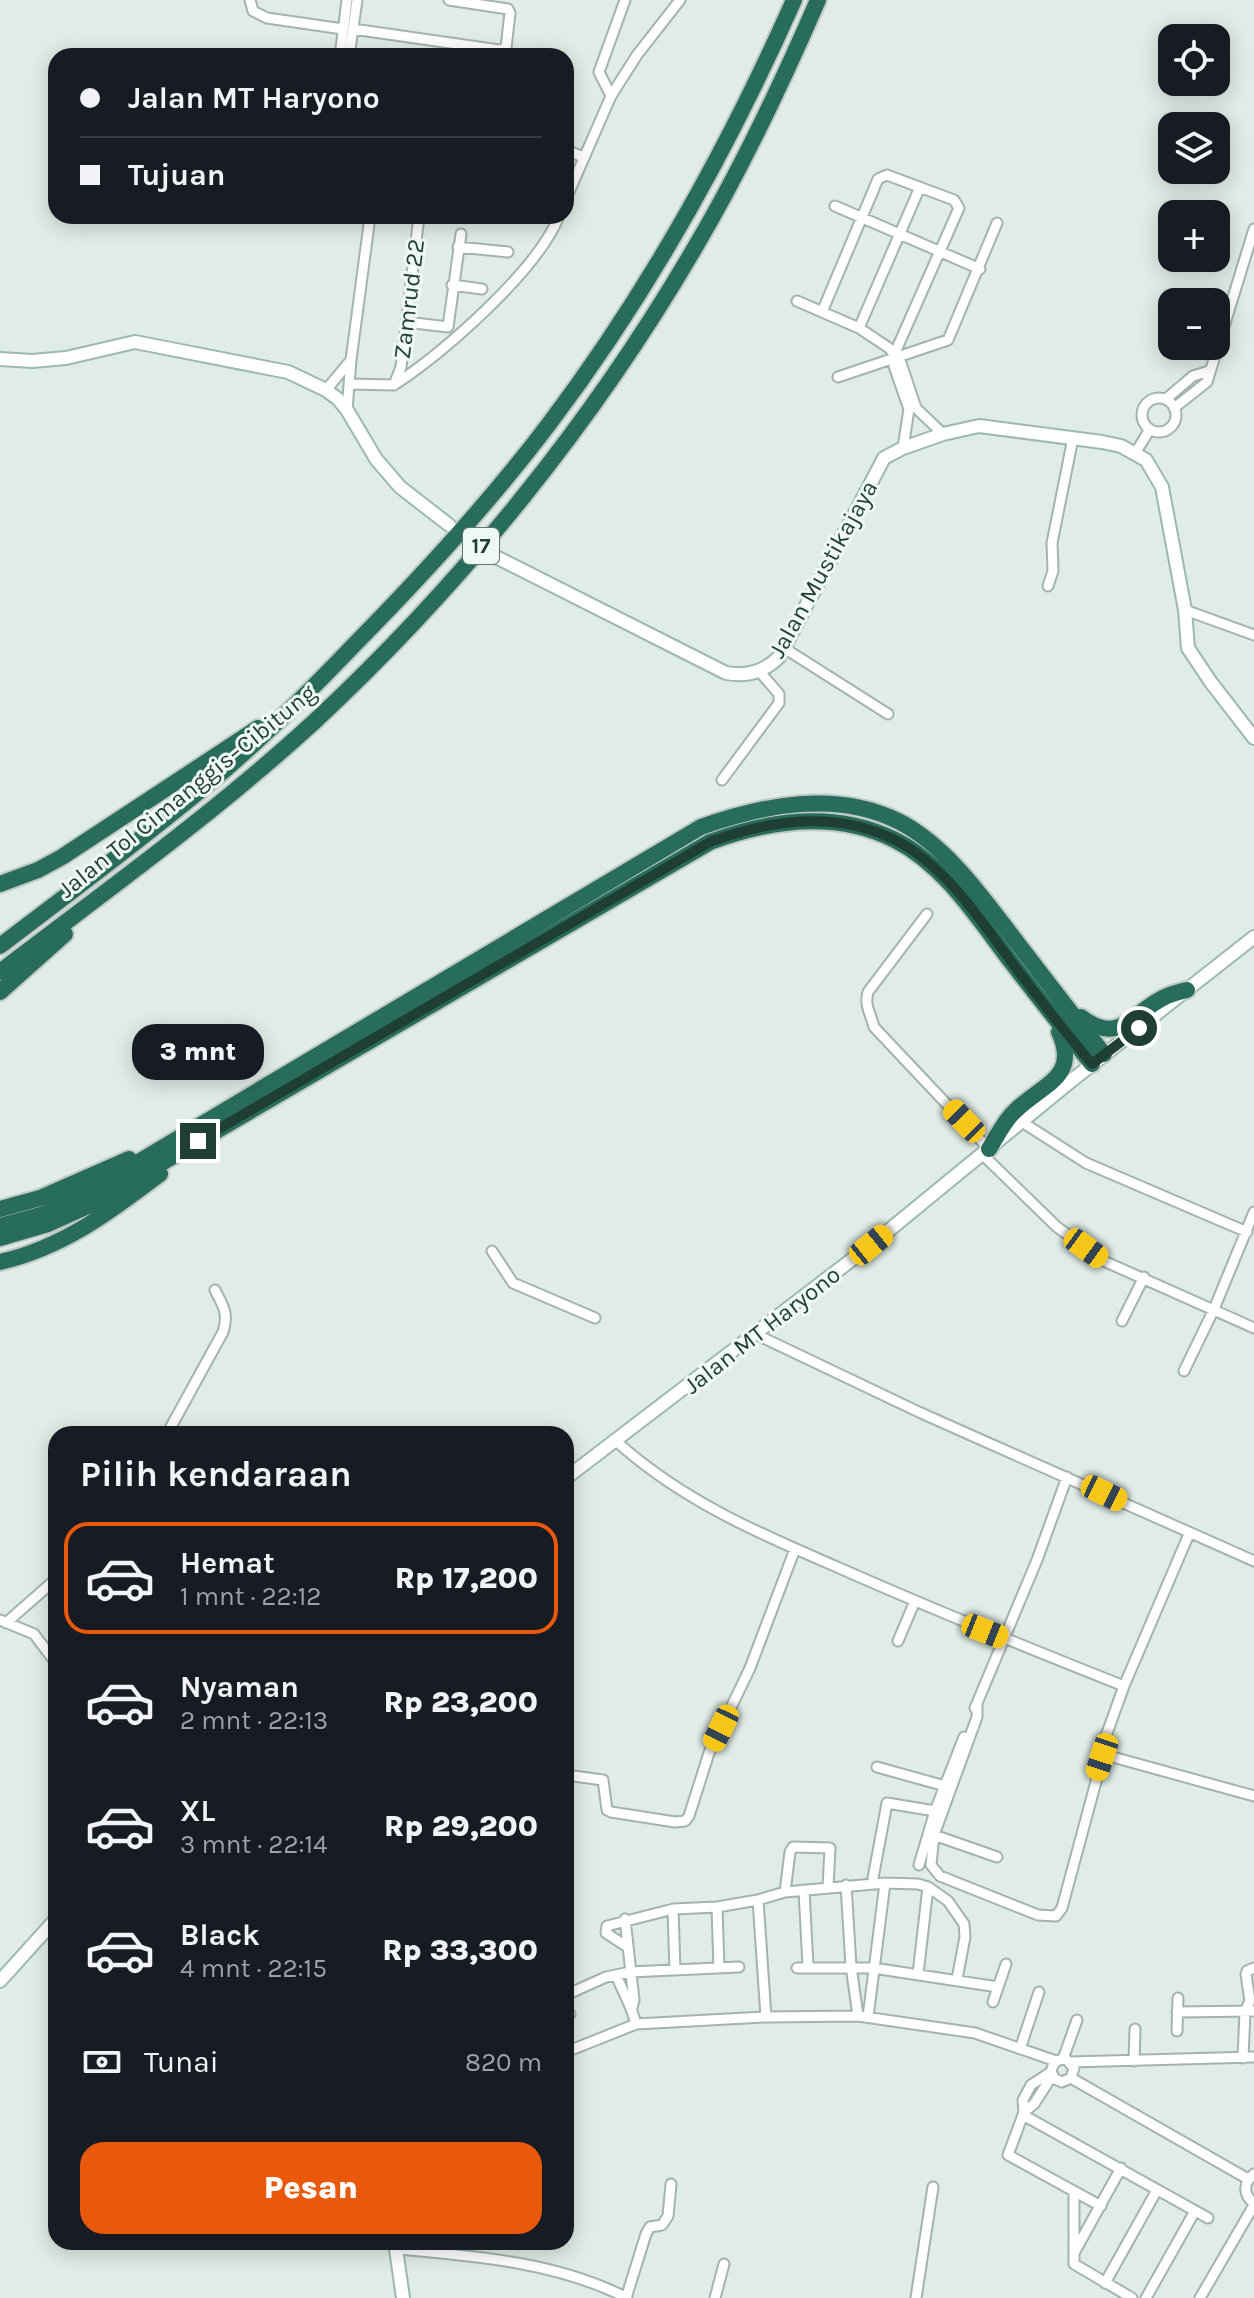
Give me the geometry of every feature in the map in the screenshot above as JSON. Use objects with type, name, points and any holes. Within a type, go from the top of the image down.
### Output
[{"type":"highway","name":"Jalan Tol Cimanggis–Cibitung","points":[[0,946],[143,837],[296,705],[480,510],[550,423],[679,230],[794,0]]},
{"type":"highway","name":"Jalan Tol Cimanggis–Cibitung","points":[[0,972],[159,851],[313,722],[403,633],[499,526],[569,437],[638,338],[697,243],[774,95],[818,0]]},
{"type":"highway","points":[[0,884],[62,857],[296,705]]},
{"type":"highway","points":[[0,1226],[44,1214],[83,1195],[701,827],[738,814],[784,805],[827,804],[867,809],[898,821],[921,835],[966,902],[1098,1059]]},
{"type":"highway","points":[[0,1238],[48,1224],[88,1206],[710,842],[743,829],[785,821],[830,822],[893,839],[942,866]]},
{"type":"highway","points":[[0,992],[159,851]]},
{"type":"highway","points":[[1058,1010],[1093,1026],[1118,1028],[1163,998],[1187,990]]},
{"type":"highway","points":[[986,1152],[1013,1112],[1055,1079],[1064,1067],[1067,1053],[1058,1010]]},
{"type":"highway","points":[[0,1262],[53,1245],[82,1230],[225,1125]]},
{"type":"highway","points":[[0,1209],[40,1198],[80,1178],[176,1140]]},
{"type":"street","points":[[250,0],[253,11],[267,18],[488,48]]},
{"type":"street","points":[[347,0],[349,48]]},
{"type":"street","points":[[342,48],[357,0]]},
{"type":"street","points":[[449,0],[509,10],[506,48]]},
{"type":"street","points":[[611,96],[599,72],[625,0]]},
{"type":"street","points":[[574,179],[611,96],[637,55],[680,0]]},
{"type":"street","points":[[574,153],[583,157]]},
{"type":"street","points":[[822,312],[878,179],[887,175],[954,200],[959,205],[895,358],[894,366],[909,409],[903,448]]},
{"type":"street","points":[[859,328],[920,187]]},
{"type":"street","points":[[835,206],[980,269]]},
{"type":"street","points":[[838,377],[943,343],[952,336],[997,223]]},
{"type":"street","points":[[347,410],[367,224]]},
{"type":"street","name":"Zamrud 22","points":[[351,384],[397,383],[418,224]]},
{"type":"street","points":[[397,383],[423,366],[479,316],[528,264],[556,224]]},
{"type":"street","points":[[1174,408],[1205,385],[1254,229]]},
{"type":"street","points":[[406,322],[448,327],[461,234]]},
{"type":"street","points":[[458,247],[508,252]]},
{"type":"street","points":[[452,285],[482,289]]},
{"type":"street","points":[[797,301],[859,328],[883,343],[901,363],[916,408],[943,434]]},
{"type":"street","points":[[0,359],[32,361],[66,358],[135,342],[288,372],[326,390],[347,410],[370,450],[400,487],[449,525]]},
{"type":"street","points":[[326,390],[351,360]]},
{"type":"street","points":[[1166,399],[1193,376],[1209,371]]},
{"type":"street","points":[[1154,398],[1166,399],[1174,408],[1175,419],[1170,428],[1160,432],[1150,429],[1142,419],[1144,406],[1154,398]]},
{"type":"street","name":"Jalan Mustikajaya","points":[[492,555],[726,673],[737,675],[771,665],[784,648],[870,489],[880,463],[903,448],[979,426],[1073,438],[1121,446],[1136,452]]},
{"type":"street","points":[[1150,429],[1136,452],[1146,460],[1162,487],[1192,656],[1254,738]]},
{"type":"street","points":[[1048,586],[1053,571],[1052,543],[1073,438]]},
{"type":"street","points":[[1185,610],[1254,635]]},
{"type":"street","points":[[784,648],[888,714]]},
{"type":"street","points":[[722,780],[779,703],[779,694],[759,671]]},
{"type":"street","points":[[927,914],[868,992],[867,1010],[874,1027],[1057,1227],[1106,1262],[1254,1328]]},
{"type":"street","name":"Jalan MT Haryono","points":[[574,1472],[871,1245],[1098,1059],[1254,937]]},
{"type":"street","points":[[1022,1122],[1086,1163],[1247,1232]]},
{"type":"street","points":[[1184,1371],[1214,1309],[1254,1212]]},
{"type":"street","points":[[492,1251],[513,1283],[595,1318]]},
{"type":"street","points":[[1122,1321],[1144,1277]]},
{"type":"street","points":[[171,1426],[223,1332],[226,1309],[215,1290]]},
{"type":"street","points":[[755,1334],[921,1413],[1254,1561]]},
{"type":"street","points":[[616,1441],[655,1474],[692,1499],[795,1549],[1124,1686]]},
{"type":"street","points":[[919,1865],[935,1811],[1067,1477]]},
{"type":"street","points":[[977,1705],[977,1717],[934,1835],[931,1865],[940,1876],[1038,1915],[1056,1916],[1062,1908],[1104,1752],[1103,1742],[1189,1534]]},
{"type":"street","points":[[574,1776],[603,1780],[604,1805],[611,1812],[685,1821],[709,1753],[761,1643],[795,1549]]},
{"type":"street","points":[[48,1585],[3,1622],[34,1634],[48,1652]]},
{"type":"street","points":[[898,1641],[915,1601]]},
{"type":"street","points":[[1104,1752],[1109,1756],[1254,1796]]},
{"type":"street","points":[[877,1767],[945,1786]]},
{"type":"street","points":[[873,1878],[887,1803],[935,1811]]},
{"type":"street","points":[[934,1835],[997,1857]]},
{"type":"street","points":[[785,1892],[793,1847],[830,1848],[828,1887]]},
{"type":"street","points":[[863,2016],[885,1883]]},
{"type":"street","points":[[626,1946],[605,1932],[607,1926],[673,1909],[717,1907],[785,1892],[885,1883],[928,1887],[948,1901],[964,1924],[965,1937],[957,1979]]},
{"type":"street","points":[[846,1885],[851,1966],[863,2016]]},
{"type":"street","points":[[918,1974],[928,1887]]},
{"type":"street","points":[[804,1890],[803,1967],[873,1968],[998,1987]]},
{"type":"street","points":[[758,1900],[766,2017]]},
{"type":"street","points":[[717,1907],[719,1968]]},
{"type":"street","points":[[673,1909],[675,1970]]},
{"type":"street","points":[[625,1919],[636,2024]]},
{"type":"street","points":[[0,1981],[48,1928]]},
{"type":"street","points":[[993,2002],[1006,1964]]},
{"type":"street","points":[[574,1992],[630,1972],[739,1967]]},
{"type":"street","points":[[574,2049],[636,2024],[766,2017],[863,2016],[965,2031],[1063,2061],[1249,2057],[1251,2008],[1246,1974],[1254,1968]]},
{"type":"street","points":[[616,1975],[632,2008]]},
{"type":"street","points":[[1020,2049],[1039,1992]]},
{"type":"street","points":[[1177,2031],[1178,1998]]},
{"type":"street","points":[[1177,2012],[1251,2008]]},
{"type":"street","points":[[1077,2020],[1063,2061],[1052,2074],[1031,2085],[1023,2100],[1023,2114],[1008,2151],[1009,2157],[1101,2206]]},
{"type":"street","points":[[1134,2061],[1135,2029]]},
{"type":"street","points":[[1052,2074],[1062,2082],[1071,2078],[1074,2068],[1063,2061]]},
{"type":"street","points":[[1071,2078],[1251,2177],[1246,2193],[1254,2204],[1200,2298]]},
{"type":"street","points":[[1023,2114],[1208,2218]]},
{"type":"street","points":[[1072,2256],[1121,2168]]},
{"type":"street","points":[[432,2250],[565,2273],[627,2298],[646,2234],[650,2227],[662,2225],[668,2216],[671,2184]]},
{"type":"street","points":[[916,2298],[933,2187]]},
{"type":"street","points":[[1105,2283],[1157,2190]]},
{"type":"street","points":[[1074,2193],[1074,2264],[1132,2298]]},
{"type":"street","points":[[1146,2298],[1195,2211]]},
{"type":"street","points":[[397,2250],[403,2298]]},
{"type":"street","points":[[715,2298],[724,2264]]},
{"type":"route","points":[[198,1141],[710,842],[743,829],[785,821],[830,822],[863,829],[893,839],[910,849],[966,902],[1092,1064],[1139,1028]]}]
